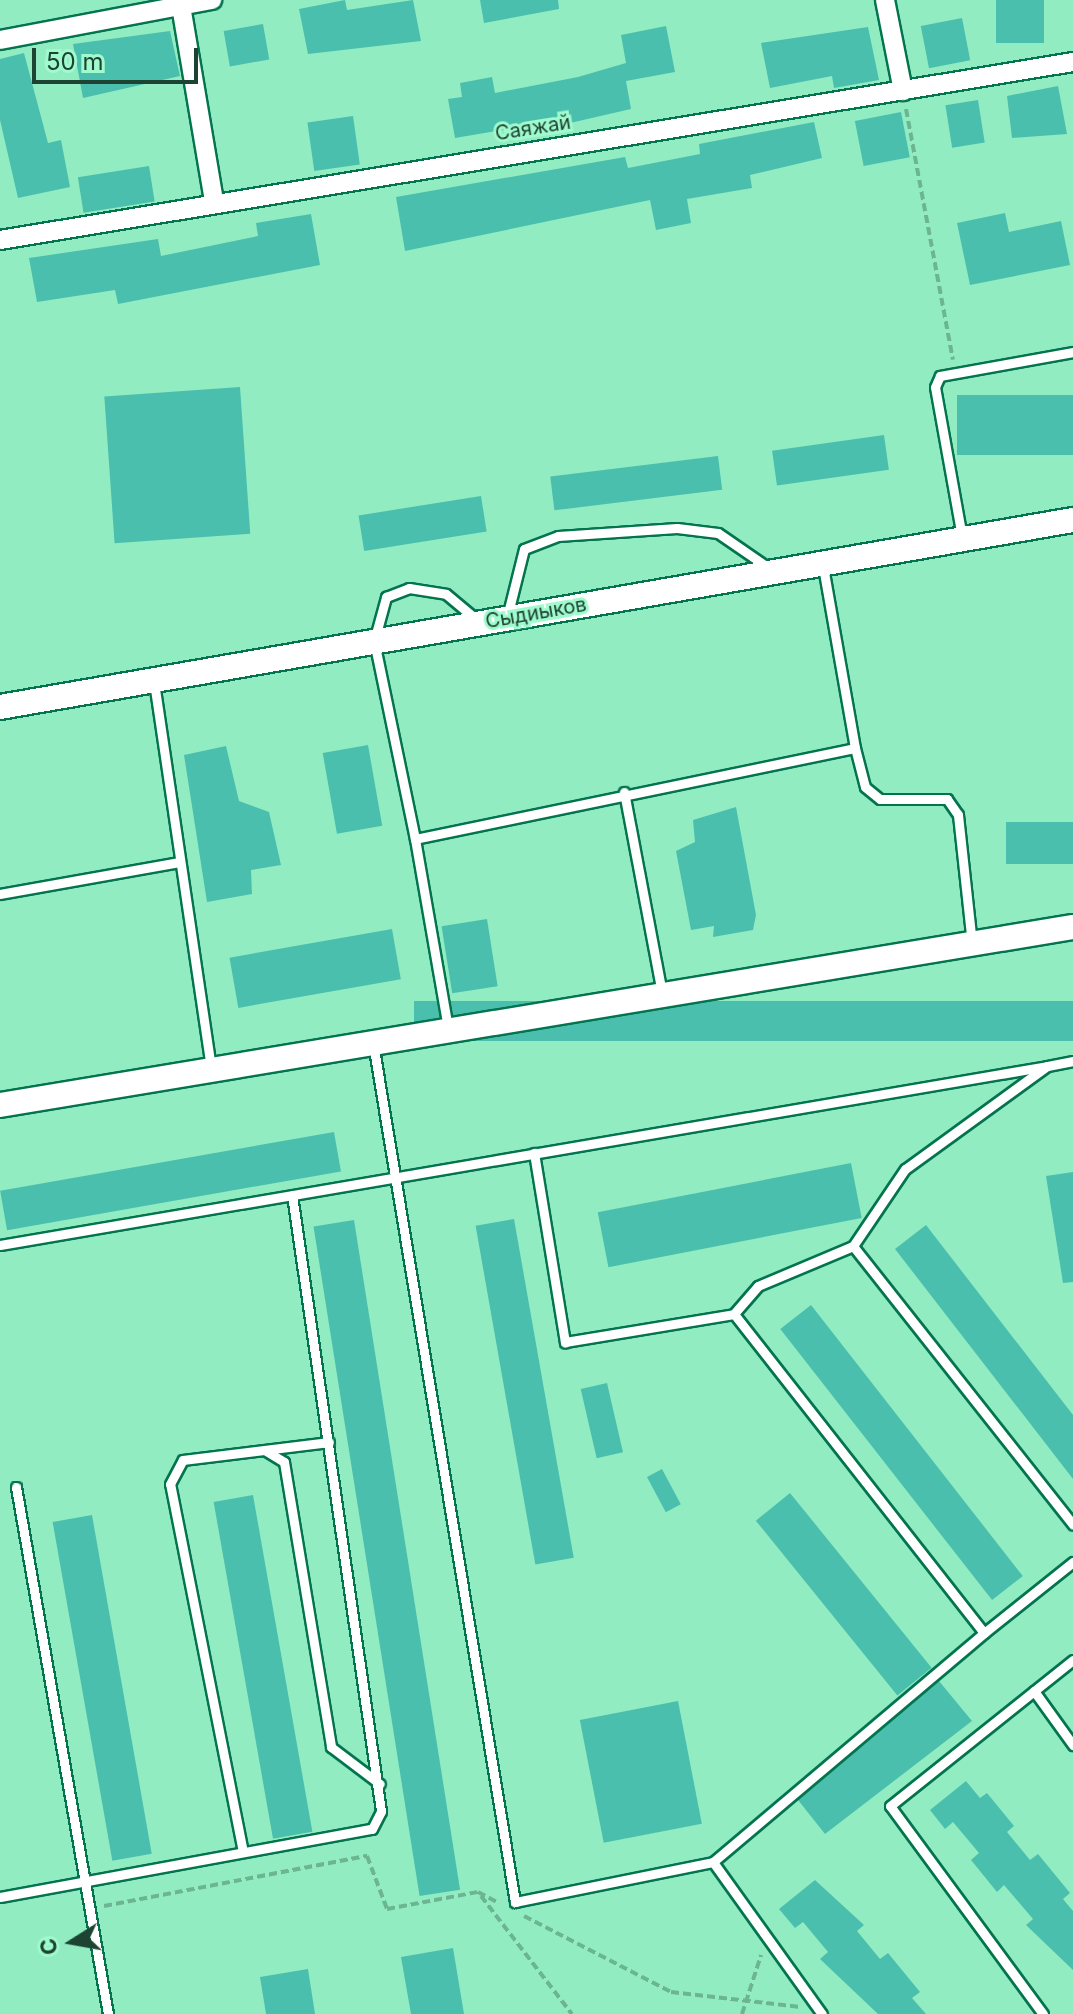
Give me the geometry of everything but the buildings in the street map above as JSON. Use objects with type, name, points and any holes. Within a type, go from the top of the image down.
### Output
[{"type":"street","points":[[0,40],[181,3],[212,0]]},
{"type":"street","points":[[885,0],[903,91]]},
{"type":"street","points":[[181,3],[214,202]]},
{"type":"street","name":"Саяжай","points":[[0,240],[214,202],[1073,62]]},
{"type":"street","name":"Сыдиыков","points":[[0,707],[1073,520]]},
{"type":"street","points":[[0,1105],[1073,927]]},
{"type":"lane","points":[[963,539],[935,387],[940,376],[955,370],[1073,352]]},
{"type":"lane","points":[[507,618],[524,549],[558,536],[677,528],[718,533],[775,572]]},
{"type":"lane","points":[[822,564],[855,748],[865,787],[880,799],[947,799],[958,815],[972,944]]},
{"type":"lane","points":[[449,1031],[415,839],[374,641],[386,597],[409,588],[446,594],[481,623]]},
{"type":"lane","points":[[153,680],[211,1070]]},
{"type":"lane","points":[[415,839],[624,792],[855,748]]},
{"type":"lane","points":[[624,792],[662,995]]},
{"type":"lane","points":[[0,894],[179,862]]},
{"type":"lane","points":[[373,1043],[515,1902],[713,1862],[984,1633],[1073,1562]]},
{"type":"lane","points":[[0,1245],[1073,1061]]},
{"type":"lane","points":[[534,1153],[565,1342],[734,1314],[758,1286],[853,1246],[905,1169],[1047,1066]]},
{"type":"lane","points":[[0,1897],[372,1829],[381,1811],[380,1784],[292,1195]]},
{"type":"lane","points":[[853,1246],[1073,1525]]},
{"type":"lane","points":[[734,1314],[984,1633]]},
{"type":"lane","points":[[243,1852],[170,1484],[183,1460],[329,1442]]},
{"type":"lane","points":[[263,1450],[284,1462],[331,1747],[380,1784]]},
{"type":"lane","points":[[16,1487],[108,2014]]},
{"type":"lane","points":[[1043,2014],[890,1806],[1073,1660]]},
{"type":"lane","points":[[1034,1691],[1073,1745]]},
{"type":"lane","points":[[713,1862],[820,2012]]},
{"type":"path","points":[[903,91],[955,370]]},
{"type":"path","points":[[90,1909],[367,1856],[387,1909],[478,1892],[506,1907]]},
{"type":"path","points":[[478,1892],[572,2014]]},
{"type":"path","points":[[519,1914],[671,1992],[820,2012]]},
{"type":"path","points":[[742,2014],[767,1937]]}]
